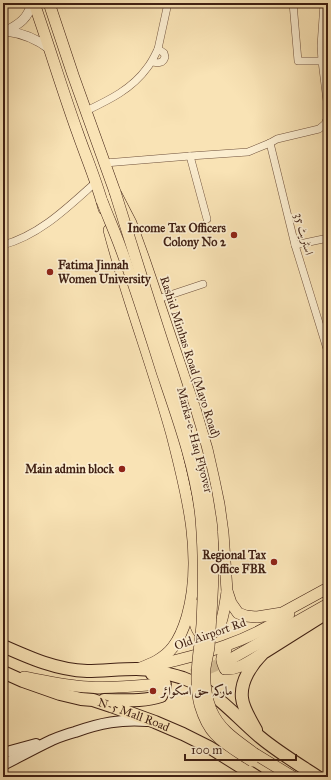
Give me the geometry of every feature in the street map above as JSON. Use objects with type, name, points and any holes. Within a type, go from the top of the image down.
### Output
[{"type":"highway","points":[[260,738],[246,711],[242,698],[243,688],[248,673],[255,662],[264,653],[328,612]]},
{"type":"highway","points":[[3,646],[35,660],[59,667],[86,671],[138,669],[161,672],[184,678],[217,698],[260,738],[318,777]]},
{"type":"highway","points":[[93,700],[141,700],[161,696],[165,686],[162,678],[138,669]]},
{"type":"highway","name":"N-5 Mall Road","points":[[5,673],[60,694],[93,700],[155,722],[209,747],[257,777]]},
{"type":"main road","points":[[33,3],[96,182],[121,271],[167,419],[188,499],[192,522],[194,569],[192,594],[194,617],[196,628],[199,633],[205,635],[212,634],[217,630],[222,620],[227,591]]},
{"type":"main road","name":"Rashid Minhas Road (Mayo Road)","points":[[50,3],[68,60],[114,192],[131,224],[158,299],[207,448],[219,504],[223,533],[227,591],[231,603],[238,613],[246,616],[257,617],[282,614],[327,588]]},
{"type":"main road","name":"Marka-e-Haq Flyover","points":[[114,192],[189,424],[201,465],[207,497],[212,531],[213,577],[205,683],[206,696],[218,723],[227,733],[254,757],[280,777]]},
{"type":"main road","name":"Marka-e-Haq Flyover","points":[[102,201],[124,255],[172,401],[197,491],[204,555],[201,636],[197,670],[197,689],[200,706],[206,721],[215,734],[230,746],[293,777]]},
{"type":"main road","name":"Old Airport Rd","points":[[138,669],[173,661],[234,642],[278,621],[327,588]]},
{"type":"main road","points":[[138,669],[154,663],[173,648],[183,628],[192,594]]},
{"type":"main road","points":[[229,660],[328,604]]},
{"type":"main road","points":[[234,642],[226,649],[222,656],[221,661],[224,669],[239,667],[264,653]]},
{"type":"main road","points":[[3,652],[35,660]]},
{"type":"main road","points":[[5,673],[53,683],[88,687],[125,687],[160,684]]},
{"type":"main road","points":[[3,752],[53,740],[104,723],[135,720],[155,722]]},
{"type":"main road","points":[[3,766],[53,740]]},
{"type":"street","points":[[4,31],[16,26],[24,19],[33,3]]},
{"type":"street","points":[[86,111],[106,102],[124,91],[152,62],[158,49],[168,3]]},
{"type":"street","points":[[293,3],[298,61],[322,61]]},
{"type":"street","points":[[324,3],[321,46],[328,109]]},
{"type":"street","points":[[4,31],[18,33],[36,40],[50,49]]},
{"type":"street","points":[[152,62],[161,63],[164,61],[164,53],[158,49]]},
{"type":"street","points":[[105,163],[248,152],[277,140],[319,129],[325,124],[328,117]]},
{"type":"street","name":"اسٹریٹ 35","points":[[270,143],[295,245],[328,352]]},
{"type":"street","points":[[190,156],[208,219]]},
{"type":"street","points":[[3,245],[33,232],[65,210],[96,182]]},
{"type":"street","points":[[295,245],[328,238]]},
{"type":"street","points":[[158,299],[203,284]]},
{"type":"tunnel","points":[[160,684],[198,673],[229,660]]},
{"type":"place","name":"Income Tax Officers Colony No 2","points":[[234,235]]},
{"type":"place","name":"Fatima Jinnah Women University","points":[[50,272]]},
{"type":"place","name":"Main admin block","points":[[122,469]]},
{"type":"place","name":"Regional Tax Office FBR","points":[[274,562]]},
{"type":"place","name":"مارکہ حق اسکوائر","points":[[153,691]]}]
